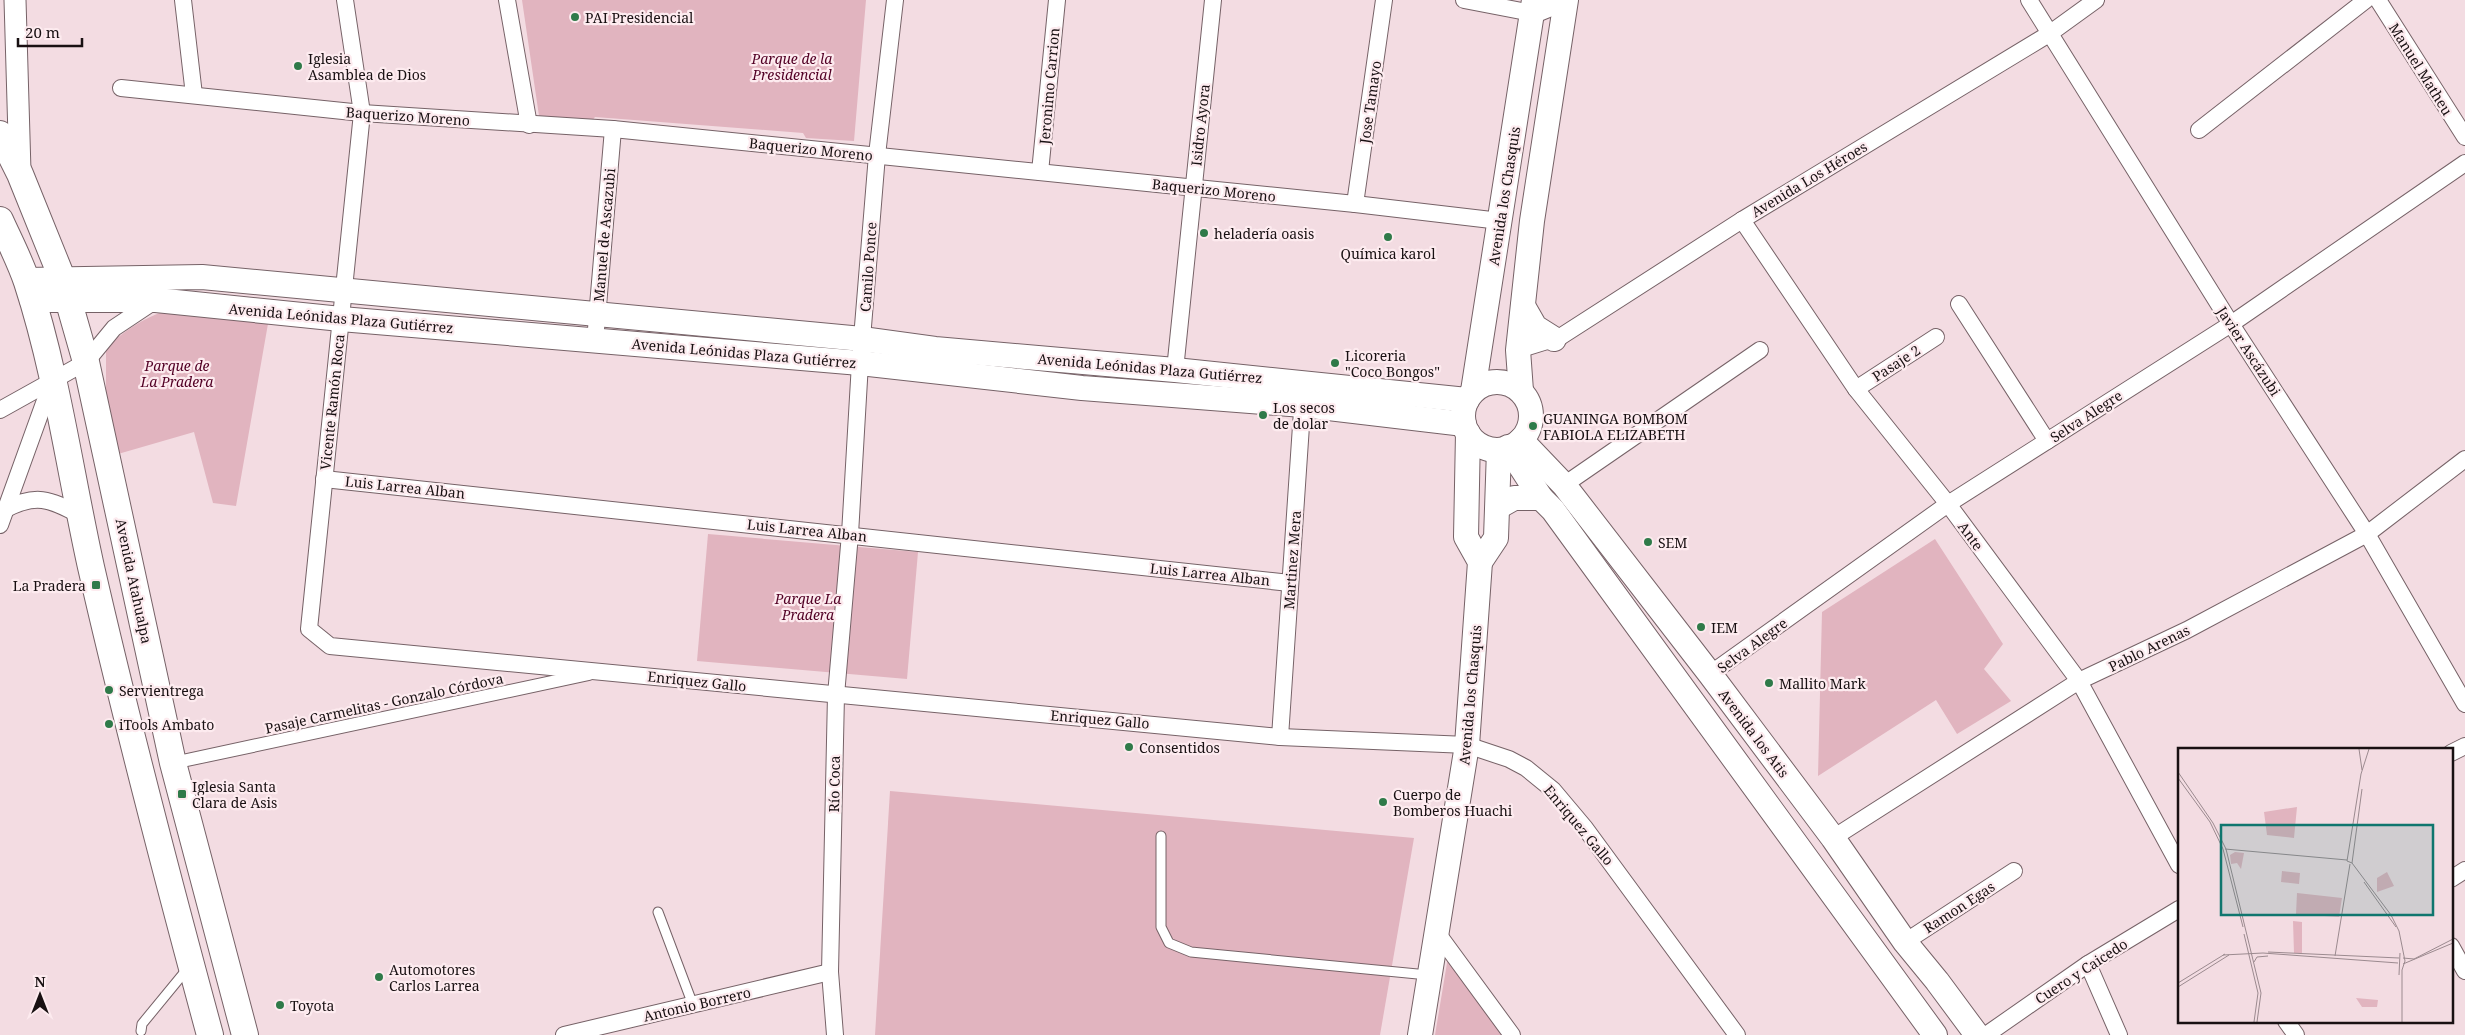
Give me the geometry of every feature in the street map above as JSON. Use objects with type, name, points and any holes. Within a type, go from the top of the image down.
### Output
[{"type":"main road","points":[[1521,391],[1518,350],[1532,221],[1565,0]]},
{"type":"main road","name":"Avenida los Chasquis","points":[[1470,396],[1500,221],[1533,6]]},
{"type":"main road","name":"Avenida Atahualpa","points":[[0,134],[20,174],[65,288],[86,362],[174,763],[245,1035]]},
{"type":"main road","points":[[0,220],[29,290],[52,381],[80,515],[170,890],[210,1035]]},
{"type":"main road","name":"Avenida Leónidas Plaza Gutiérrez","points":[[65,288],[202,277],[862,339],[935,349],[1176,370],[1466,428]]},
{"type":"main road","points":[[29,290],[65,288]]},
{"type":"main road","name":"Avenida Leónidas Plaza Gutiérrez","points":[[65,288],[156,300],[341,319],[860,363],[1082,388],[1470,396]]},
{"type":"main road","points":[[1523,306],[1535,327],[1554,339]]},
{"type":"main road","points":[[1466,428],[1480,445],[1509,446],[1528,429],[1531,416],[1529,403],[1521,391],[1510,384],[1497,382],[1484,384],[1470,396],[1463,412],[1466,428],[1466,537],[1480,562]]},
{"type":"main road","name":"Avenida los Chasquis","points":[[1420,1035],[1438,934],[1467,745],[1480,562],[1496,538],[1498,508],[1509,446]]},
{"type":"main road","points":[[1509,446],[1542,498],[1559,518],[1935,1035]]},
{"type":"main road","name":"Avenida los Atis","points":[[1509,446],[1564,485],[1710,674],[1833,838],[1905,942],[1977,1035]]},
{"type":"main road","points":[[1498,508],[1514,498],[1542,498]]},
{"type":"street","points":[[15,0],[19,80],[20,174]]},
{"type":"street","points":[[182,0],[194,96]]},
{"type":"street","name":"Vicente Ramón Roca","points":[[330,646],[309,629],[362,114],[345,0]]},
{"type":"street","points":[[507,0],[529,125]]},
{"type":"street","name":"Camilo Ponce","points":[[850,534],[860,363],[877,156],[895,0]]},
{"type":"street","name":"Jeronimo Carrion","points":[[1040,172],[1057,0]]},
{"type":"street","name":"Isidro Ayora","points":[[1176,370],[1213,0]]},
{"type":"street","name":"Jose Tamayo","points":[[1355,204],[1384,0]]},
{"type":"street","points":[[1464,0],[1533,6],[1565,0]]},
{"type":"street","name":"Javier Ascázubi","points":[[2028,0],[2231,324],[2367,534],[2465,704]]},
{"type":"street","name":"Avenida Los Héroes","points":[[1518,350],[1560,337],[1742,220],[2049,34],[2096,0]]},
{"type":"street","points":[[2199,130],[2366,0]]},
{"type":"street","name":"Manuel Matheu","points":[[2378,0],[2465,137]]},
{"type":"street","name":"Baquerizo Moreno","points":[[121,88],[362,114],[613,129],[1355,204],[1500,221]]},
{"type":"street","name":"Manuel de Ascazubi","points":[[594,341],[613,129]]},
{"type":"street","name":"Selva Alegre","points":[[1710,674],[1948,504],[2231,324],[2465,163]]},
{"type":"street","name":"Ante","points":[[1742,220],[1856,389],[1948,504],[2079,681],[2178,863]]},
{"type":"street","points":[[0,410],[86,362],[114,328],[156,300]]},
{"type":"street","points":[[1959,304],[2047,442]]},
{"type":"street","name":"Pasaje 2","points":[[1856,389],[1936,337]]},
{"type":"street","points":[[1564,485],[1760,350]]},
{"type":"street","points":[[2,517],[52,381]]},
{"type":"street","name":"Martinez Mera","points":[[1280,737],[1303,394]]},
{"type":"street","name":"Pablo Arenas","points":[[1833,838],[2079,681],[2187,630],[2367,534],[2465,459]]},
{"type":"street","name":"Luis Larrea Alban","points":[[324,478],[1290,583]]},
{"type":"street","points":[[2,517],[20,502],[38,499],[54,502],[80,515]]},
{"type":"street","name":"Río Coca","points":[[835,1035],[830,972],[836,695],[850,534]]},
{"type":"street","name":"Enriquez Gallo","points":[[330,646],[1280,737],[1467,745],[1509,759],[1526,768],[1553,790],[1585,828],[1737,1035]]},
{"type":"street","name":"Pasaje Carmelitas - Gonzalo Córdova","points":[[174,763],[600,672]]},
{"type":"street","points":[[2452,752],[2465,746]]},
{"type":"street","points":[[2452,879],[2465,870]]},
{"type":"street","name":"Ramon Egas","points":[[1905,942],[2014,871]]},
{"type":"street","name":"Cuero y Caicedo","points":[[1986,1035],[2088,964],[2178,910]]},
{"type":"street","points":[[1438,934],[1512,1035]]},
{"type":"street","points":[[2452,948],[2465,970]]},
{"type":"street","points":[[2088,964],[2119,1035]]},
{"type":"street","name":"Antonio Borrero","points":[[564,1035],[830,972]]},
{"type":"street","points":[[2287,1022],[2296,1035]]},
{"type":"lane","points":[[1161,836],[1161,927],[1169,943],[1192,952],[1431,975]]},
{"type":"lane","points":[[658,912],[693,1005]]},
{"type":"lane","points":[[142,1031],[142,1024],[191,964]]},
{"type":"green space","name":"Parque de la Presidencial","points":[[522,0],[866,0],[854,141],[806,138],[803,133],[595,117],[591,122],[539,116]]},
{"type":"green space","name":"Parque de La Pradera","points":[[167,310],[269,318],[236,506],[213,503],[194,432],[118,454],[106,404],[106,348],[134,326]]},
{"type":"green space","name":"Parque La Pradera","points":[[708,534],[918,552],[907,679],[697,661]]},
{"type":"green space","points":[[1935,539],[2003,644],[1984,669],[2011,701],[1957,734],[1936,700],[1818,776],[1822,612]]},
{"type":"green space","points":[[890,791],[1414,838],[1380,1035],[875,1035]]},
{"type":"green space","points":[[1448,957],[1502,1035],[1435,1035]]},
{"type":"place","name":"PAI Presidencial","points":[[575,17]]},
{"type":"place","name":"Iglesia Asamblea de Dios","points":[[298,66]]},
{"type":"place","name":"heladería oasis","points":[[1204,233]]},
{"type":"place","name":"Química karol","points":[[1388,237]]},
{"type":"place","name":"Licoreria \"Coco Bongos\"","points":[[1335,363]]},
{"type":"place","name":"Los secos de dolar","points":[[1263,415]]},
{"type":"place","name":"GUANINGA BOMBOM FABIOLA ELIZABETH","points":[[1533,426]]},
{"type":"place","name":"SEM","points":[[1648,542]]},
{"type":"place","name":"La Pradera","points":[[96,585]]},
{"type":"place","name":"IEM","points":[[1701,627]]},
{"type":"place","name":"Mallito Mark","points":[[1769,683]]},
{"type":"place","name":"Servientrega","points":[[109,690]]},
{"type":"place","name":"iTools Ambato","points":[[109,724]]},
{"type":"place","name":"Consentidos","points":[[1129,747]]},
{"type":"place","name":"Iglesia Santa Clara de Asis","points":[[182,794]]},
{"type":"place","name":"Cuerpo de Bomberos Huachi","points":[[1383,802]]},
{"type":"place","name":"Automotores Carlos Larrea","points":[[379,977]]},
{"type":"place","name":"Toyota","points":[[280,1005]]}]
